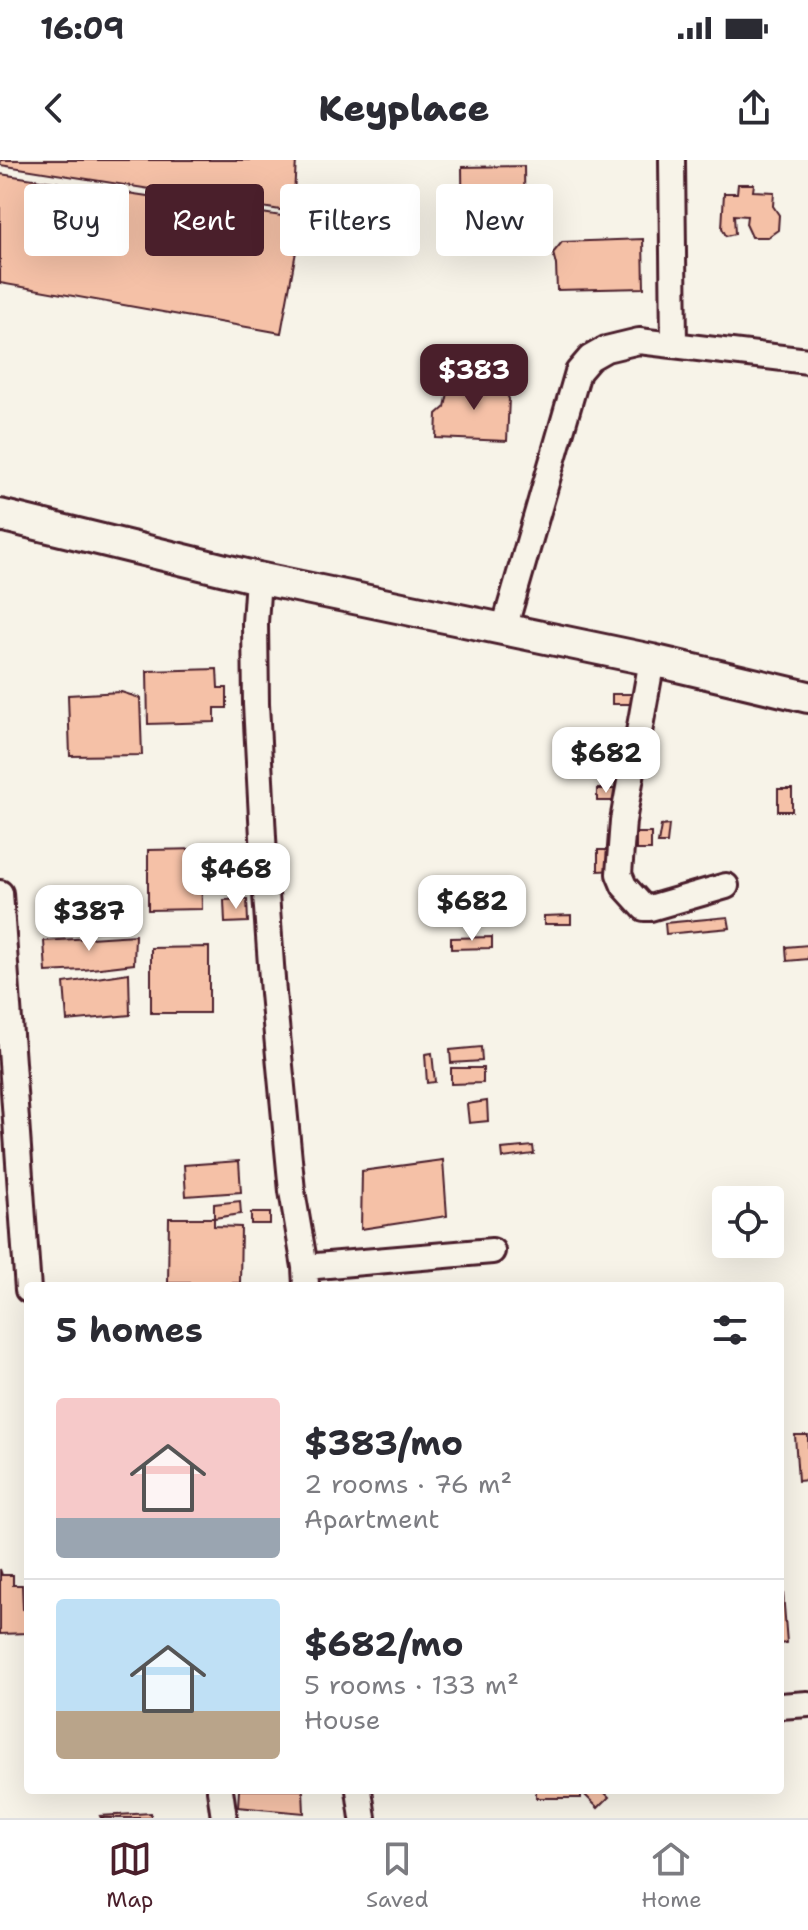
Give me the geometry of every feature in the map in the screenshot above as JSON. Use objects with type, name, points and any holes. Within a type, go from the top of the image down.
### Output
[{"type":"street","points":[[672,160],[674,344]]},
{"type":"street","points":[[504,629],[578,372],[590,358],[606,349],[639,341],[808,361]]},
{"type":"street","points":[[0,515],[258,578],[652,660],[808,697]]},
{"type":"street","points":[[258,578],[256,704],[269,937],[292,1191],[305,1277],[492,1251]]},
{"type":"street","points":[[652,660],[623,821],[619,874],[624,886],[644,908],[726,886]]},
{"type":"street","points":[[0,893],[27,1282]]},
{"type":"street","points":[[784,1706],[808,1704]]},
{"type":"street","points":[[221,1794],[224,1818]]},
{"type":"street","points":[[360,1794],[363,1818]]},
{"type":"building","points":[[1,160],[296,160],[295,184],[280,184],[280,210],[264,207],[264,184],[145,184],[145,188],[0,165]]},
{"type":"building","points":[[524,166],[524,184],[462,184],[462,167]]},
{"type":"building","points":[[0,174],[67,184],[24,184],[24,256],[129,256],[129,193],[145,196],[145,256],[264,256],[264,213],[280,216],[280,256],[295,256],[281,333],[0,283]]},
{"type":"building","points":[[738,184],[754,184],[753,191],[774,192],[773,206],[779,215],[778,230],[768,237],[752,237],[746,224],[747,216],[734,215],[735,234],[726,236],[722,228],[724,193],[737,193]]},
{"type":"building","points":[[643,239],[644,288],[557,290],[553,253],[562,242]]},
{"type":"building","points":[[465,376],[483,378],[482,387],[505,390],[509,399],[507,441],[436,438],[437,414],[445,407],[448,393],[446,379],[462,381]]},
{"type":"building","points":[[217,669],[218,688],[227,688],[227,708],[215,708],[215,722],[148,724],[147,671]]},
{"type":"building","points":[[121,692],[140,698],[142,755],[70,756],[68,695]]},
{"type":"building","points":[[612,694],[635,694],[635,704],[612,704]]},
{"type":"building","points":[[597,789],[615,789],[615,801],[597,801]]},
{"type":"building","points":[[778,789],[792,789],[792,811],[778,811]]},
{"type":"building","points":[[669,825],[667,843],[658,843],[661,826]]},
{"type":"building","points":[[636,833],[651,833],[651,850],[636,850]]},
{"type":"building","points":[[201,849],[202,909],[148,910],[148,850]]},
{"type":"building","points":[[598,850],[615,850],[616,870],[598,871]]},
{"type":"building","points":[[247,899],[248,922],[225,923],[224,900]]},
{"type":"building","points":[[571,915],[571,924],[544,924],[544,916]]},
{"type":"building","points":[[728,917],[730,928],[666,934],[665,923]]},
{"type":"building","points":[[135,935],[134,964],[46,972],[44,941]]},
{"type":"building","points":[[492,937],[492,948],[451,949],[451,938]]},
{"type":"building","points":[[808,945],[808,959],[787,961],[786,947]]},
{"type":"building","points":[[209,947],[209,1013],[151,1013],[151,948]]},
{"type":"building","points":[[129,973],[130,1015],[67,1021],[64,983]]},
{"type":"building","points":[[481,1047],[482,1061],[451,1063],[450,1050]]},
{"type":"building","points":[[432,1053],[435,1082],[427,1083],[425,1054]]},
{"type":"building","points":[[451,1068],[483,1068],[483,1083],[451,1084]]},
{"type":"building","points":[[487,1101],[488,1121],[469,1123],[467,1104]]},
{"type":"building","points":[[533,1146],[534,1154],[503,1158],[502,1149]]},
{"type":"building","points":[[443,1160],[447,1216],[361,1229],[362,1171]]},
{"type":"building","points":[[239,1161],[241,1192],[186,1196],[184,1165]]},
{"type":"building","points":[[240,1201],[241,1214],[214,1218],[214,1204]]},
{"type":"building","points":[[251,1213],[270,1213],[270,1224],[251,1224]]},
{"type":"building","points":[[169,1218],[214,1218],[214,1226],[241,1227],[240,1282],[168,1282]]},
{"type":"building","points":[[795,1435],[808,1435],[808,1480],[798,1481]]},
{"type":"building","points":[[0,1569],[2,1575],[13,1575],[13,1585],[22,1585],[24,1633],[0,1634]]},
{"type":"building","points":[[784,1605],[787,1643],[784,1643]]},
{"type":"building","points":[[239,1794],[303,1794],[304,1813],[238,1807]]},
{"type":"building","points":[[536,1794],[581,1794],[581,1798],[536,1798]]},
{"type":"building","points":[[584,1794],[606,1794],[609,1797],[598,1808]]},
{"type":"building","points":[[151,1813],[151,1818],[100,1816]]}]
